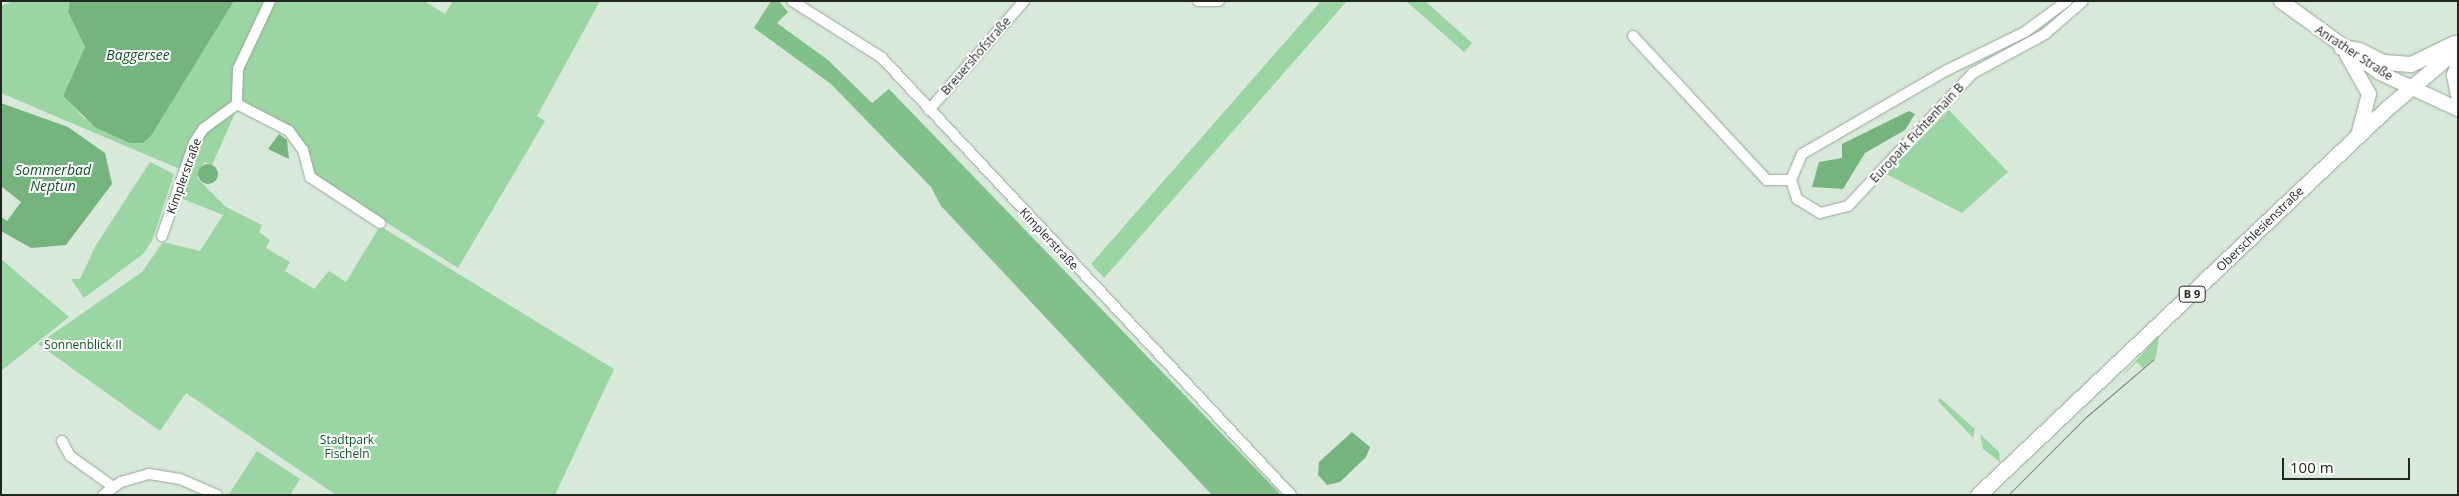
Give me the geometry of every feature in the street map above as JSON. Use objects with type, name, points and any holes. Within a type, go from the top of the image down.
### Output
[{"type":"main road","name":"Anrather Straße","points":[[2282,1],[2341,47],[2380,73],[2414,87],[2458,109]]},
{"type":"main road","points":[[2341,47],[2359,50],[2383,62],[2411,64],[2458,41]]},
{"type":"main road","points":[[2341,47],[2362,75],[2369,94],[2358,136]]},
{"type":"main road","name":"Oberschlesienstraße","points":[[1978,495],[2358,136],[2458,48]]},
{"type":"main road","points":[[2458,64],[2454,75],[2458,95]]},
{"type":"street","points":[[270,1],[238,69],[237,104],[290,131],[303,150],[310,177],[380,223]]},
{"type":"street","name":"Kimplerstraße","points":[[792,1],[882,58],[1291,495]]},
{"type":"street","name":"Breuershofstraße","points":[[929,110],[1024,1]]},
{"type":"street","points":[[1198,1],[1219,1]]},
{"type":"street","name":"Europark Fichtenhain B","points":[[2067,1],[2050,16],[1815,145],[1796,162],[1791,180],[1804,206],[1820,213],[1839,211],[1973,73],[2057,25],[2083,1]]},
{"type":"street","points":[[2050,16],[2057,25]]},
{"type":"street","points":[[1633,36],[1766,180],[1791,180]]},
{"type":"street","name":"Kimplerstraße","points":[[162,236],[194,143],[203,129],[237,104]]},
{"type":"street","points":[[62,441],[70,456],[112,486]]},
{"type":"street","points":[[103,495],[112,486],[149,474],[180,479],[217,495]]},
{"type":"green space","points":[[14,1],[70,1],[68,12],[85,47],[63,96],[84,118],[130,143],[143,143],[151,136],[234,1],[267,1],[244,48],[231,104],[212,117],[182,170],[1,93],[1,6]]},
{"type":"green space","points":[[273,1],[424,1],[445,14],[453,1],[600,1],[537,116],[545,121],[458,268],[312,175],[300,140],[239,98],[241,67]]},
{"type":"green space","points":[[1321,1],[1347,1],[1104,278],[1091,264]]},
{"type":"green space","points":[[1406,1],[1425,1],[1472,43],[1464,52]]},
{"type":"green space","points":[[1949,110],[2008,172],[1962,213],[1886,174]]},
{"type":"green space","points":[[236,111],[212,165],[204,162],[197,178],[226,207],[262,225],[259,232],[270,240],[266,248],[290,262],[285,271],[314,289],[329,271],[346,282],[380,226],[614,369],[555,495],[336,495],[186,393],[160,431],[38,344],[142,272],[163,242],[200,251],[223,215],[178,197],[205,131]]},
{"type":"green space","points":[[150,162],[174,174],[152,241],[143,254],[84,298],[71,279],[80,279],[96,245]]},
{"type":"green space","points":[[1,259],[69,317],[1,371]]},
{"type":"green space","points":[[2159,336],[2156,357],[2143,368],[2137,362],[2120,378]]},
{"type":"green space","points":[[1940,398],[1975,429],[1973,438],[1938,401]]},
{"type":"green space","points":[[1980,434],[1999,452],[2000,462],[1983,449]]},
{"type":"green space","points":[[257,451],[300,479],[290,495],[229,494]]},
{"type":"shaded area","points":[[771,1],[779,1],[788,12],[777,23],[828,60],[872,103],[889,89],[1281,495],[1212,495],[941,206],[931,187],[831,84],[754,28]]},
{"type":"water","name":"Baggersee","points":[[70,1],[234,1],[151,136],[143,143],[130,143],[96,128],[63,96],[85,47],[68,12]]},
{"type":"water","name":"Sommerbad Neptun","points":[[1,103],[68,127],[105,153],[112,184],[66,245],[31,248],[1,231]]},
{"type":"water","points":[[1909,111],[1915,114],[1905,130],[1865,153],[1843,189],[1812,187],[1819,162],[1842,158],[1842,144]]},
{"type":"water","points":[[279,134],[287,140],[289,159],[268,149]]},
{"type":"water","points":[[204,164],[212,164],[218,170],[218,178],[212,184],[204,184],[198,178],[198,170]]},
{"type":"water","points":[[1352,432],[1370,447],[1366,457],[1340,482],[1327,485],[1318,475],[1319,462]]},
{"type":"pier","points":[[1,186],[21,202],[7,221],[1,217]]},
{"type":"tram line","points":[[2008,495],[2086,417],[2154,359]]},
{"type":"park label","name":"Sonnenblick II","points":[[83,345]]},
{"type":"park label","name":"Stadtpark Fischeln","points":[[347,447]]}]
